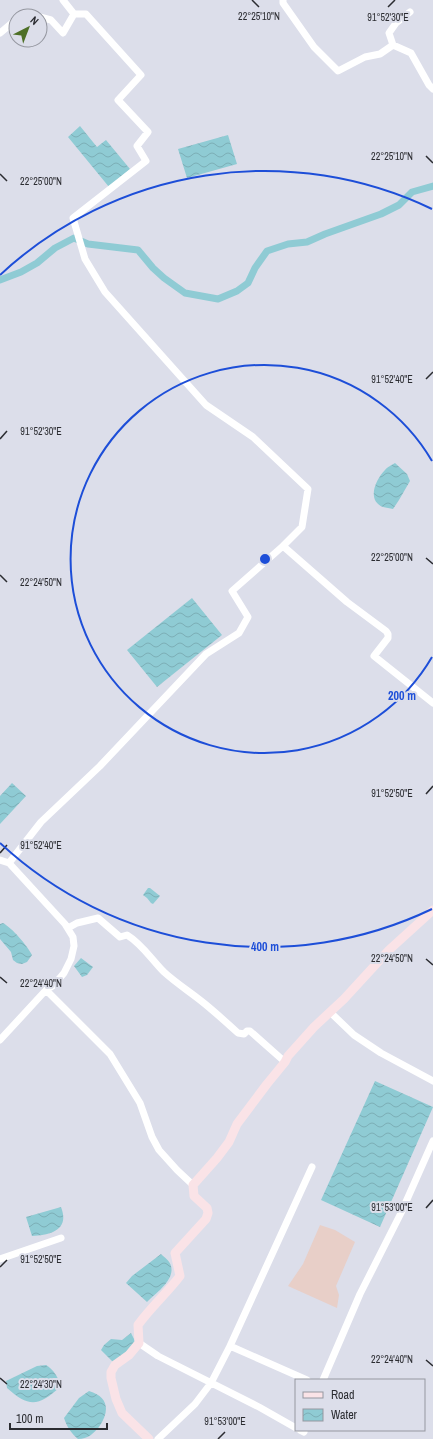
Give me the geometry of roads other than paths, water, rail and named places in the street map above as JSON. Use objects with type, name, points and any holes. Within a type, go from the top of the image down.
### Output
[{"type":"street","points":[[63,0],[74,14]]},
{"type":"street","points":[[284,0],[283,3],[314,47],[338,71],[365,57],[380,54],[393,45]]},
{"type":"street","points":[[410,12],[396,23],[389,33],[393,45],[411,54],[429,85],[433,89]]},
{"type":"street","points":[[48,19],[51,20],[63,33],[74,14]]},
{"type":"street","points":[[9,863],[41,822],[100,766],[206,654],[239,633],[248,617],[232,591],[283,546],[302,527],[308,489],[253,437],[206,405],[105,292],[85,259],[72,218],[146,161],[136,146],[148,132],[118,100],[141,75],[86,14],[74,14]]},
{"type":"street","points":[[0,33],[8,26]]},
{"type":"street","points":[[283,546],[347,602],[386,631],[388,638],[374,656],[433,703]]},
{"type":"street","points":[[0,860],[9,863],[68,928],[73,936],[74,946],[71,959],[64,973],[54,985],[46,990],[0,1040]]},
{"type":"street","points":[[193,1185],[229,1142],[237,1124],[288,1056],[314,1027],[344,999],[389,950],[433,910]]},
{"type":"street","points":[[68,928],[77,923],[98,918],[120,937],[127,935],[132,938],[146,951],[163,971],[183,989],[204,1003],[238,1032],[244,1034],[247,1031],[250,1031],[285,1062]]},
{"type":"street","points":[[46,990],[110,1054],[140,1103],[152,1137],[159,1150],[193,1185],[194,1196],[207,1208],[208,1214],[206,1219],[175,1253],[180,1276],[138,1325],[139,1344],[129,1355],[115,1366],[111,1372],[116,1399],[122,1413],[149,1439]]},
{"type":"street","points":[[330,1012],[354,1035],[375,1050],[433,1080]]},
{"type":"street","points":[[323,1379],[360,1294],[400,1213],[433,1141]]},
{"type":"street","points":[[158,1439],[195,1404],[211,1383],[230,1346],[312,1167]]},
{"type":"street","points":[[0,1259],[61,1238]]},
{"type":"street","points":[[139,1344],[158,1356],[259,1407],[295,1427]]},
{"type":"street","points":[[230,1346],[305,1379]]},
{"type":"water","points":[[80,126],[97,147],[106,140],[130,169],[109,187],[68,137]]},
{"type":"water","points":[[228,135],[237,164],[187,178],[178,149]]},
{"type":"water","points":[[395,463],[407,474],[410,481],[393,509],[383,507],[378,504],[375,500],[374,489],[382,474],[387,468]]},
{"type":"water","points":[[192,598],[222,635],[157,687],[127,650]]},
{"type":"water","points":[[12,783],[26,796],[0,824],[0,796]]},
{"type":"water","points":[[148,888],[160,896],[153,904],[143,895]]},
{"type":"water","points":[[3,923],[15,933],[30,951],[32,955],[27,962],[22,964],[13,960],[11,952],[0,939],[0,924]]},
{"type":"water","points":[[81,958],[93,967],[87,975],[82,977],[74,966]]},
{"type":"water","points":[[375,1081],[433,1107],[380,1227],[321,1200]]},
{"type":"water","points":[[61,1207],[63,1221],[57,1230],[46,1234],[32,1236],[26,1217]]},
{"type":"water","points":[[161,1254],[171,1266],[170,1276],[164,1286],[147,1302],[126,1283],[132,1276]]},
{"type":"water","points":[[131,1333],[136,1343],[114,1363],[101,1350],[111,1339],[122,1340]]},
{"type":"water","points":[[46,1365],[56,1374],[60,1387],[46,1398],[34,1402],[28,1401],[22,1399],[7,1388],[6,1381],[37,1366]]},
{"type":"water","points":[[89,1391],[101,1397],[104,1401],[106,1405],[105,1415],[99,1427],[92,1434],[85,1438],[78,1439],[66,1424],[64,1418],[79,1398]]},
{"type":"waterway","points":[[0,280],[21,272],[37,263],[55,248],[74,238],[88,244],[138,250],[153,268],[185,293],[218,299],[237,291],[248,283],[255,268],[267,251],[288,244],[307,242],[381,214],[399,205],[412,192],[433,186]]}]
